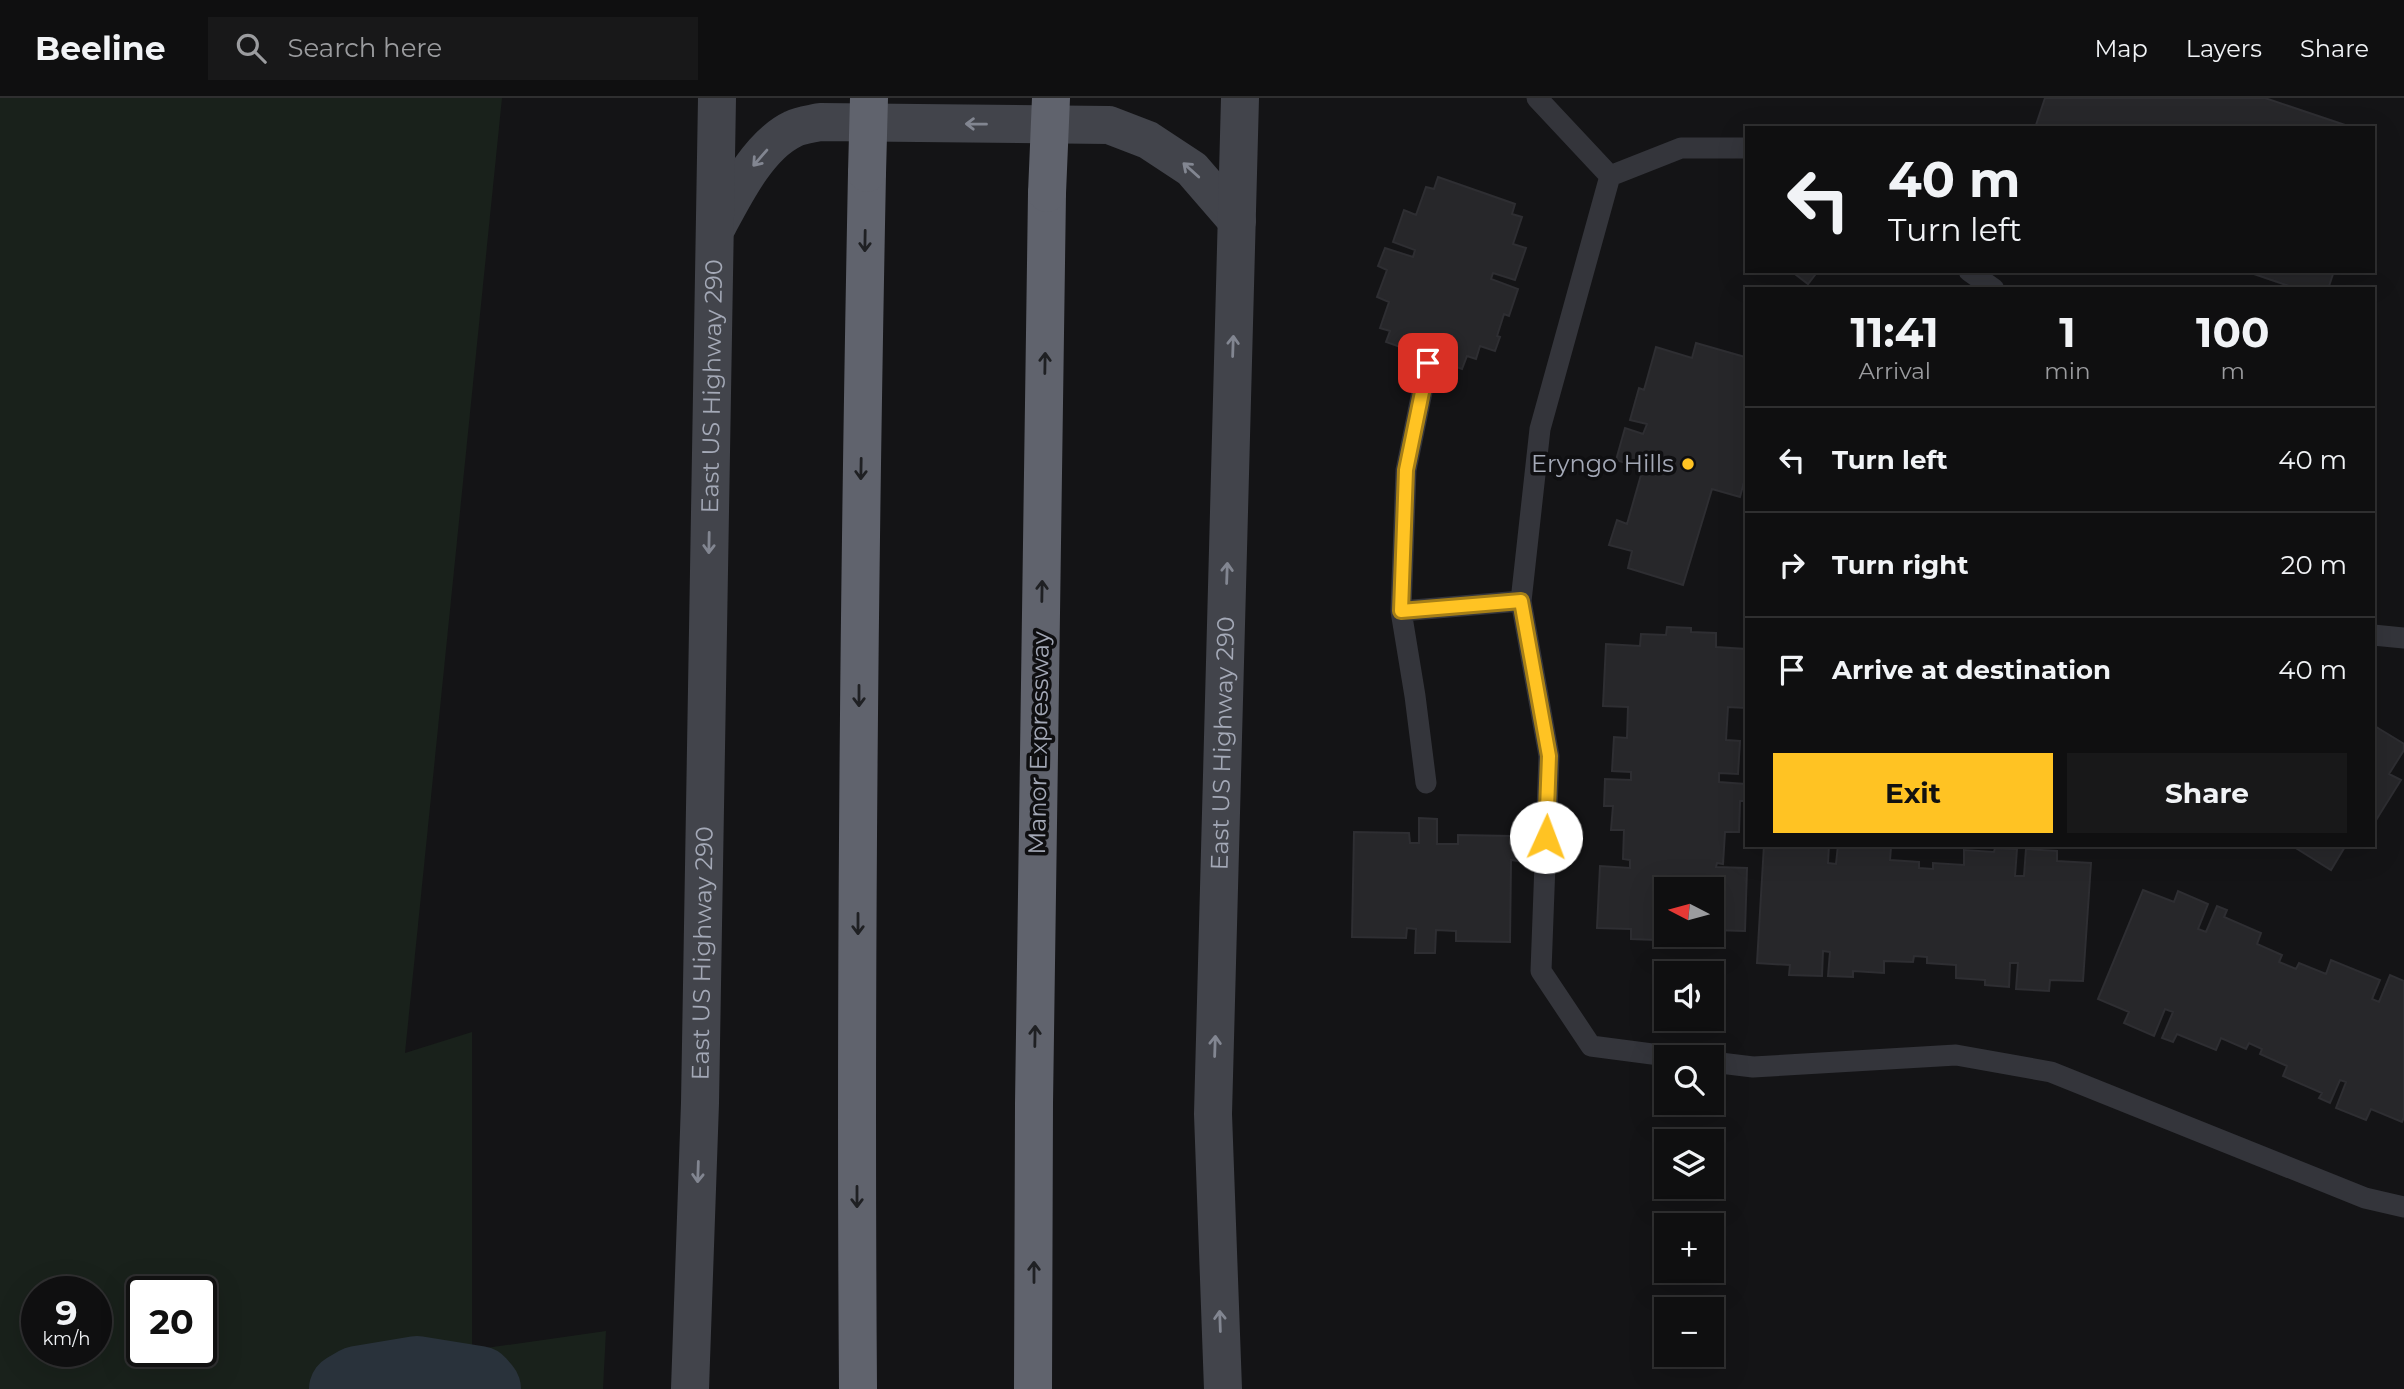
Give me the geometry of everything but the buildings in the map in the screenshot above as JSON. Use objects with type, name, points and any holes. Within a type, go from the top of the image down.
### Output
[{"type":"highway","points":[[858,1389],[856,1129],[860,502],[869,98]]},
{"type":"highway","name":"Manor Expressway","points":[[1033,1389],[1034,1104],[1047,193],[1051,98]]},
{"type":"highway","points":[[1034,1332],[1042,1389]]},
{"type":"main road","name":"East US Highway 290","points":[[690,1389],[700,1103],[717,98]]},
{"type":"main road","name":"East US Highway 290","points":[[1223,1389],[1213,1114],[1240,98]]},
{"type":"main road","points":[[715,230],[743,178],[769,148],[792,130],[820,122],[1109,125],[1148,140],[1192,169],[1237,221]]},
{"type":"lane","points":[[1537,98],[1611,176]]},
{"type":"lane","points":[[1611,176],[1681,148],[1745,148]]},
{"type":"lane","points":[[1611,176],[1540,429],[1521,601],[1549,756],[1541,971],[1591,1046],[1654,1054]]},
{"type":"lane","points":[[1972,273],[1991,287]]},
{"type":"lane","points":[[1426,783],[1401,611],[1406,470],[1428,363]]},
{"type":"lane","points":[[1401,611],[1521,601]]},
{"type":"lane","points":[[2375,635],[2404,638]]},
{"type":"lane","points":[[1724,1063],[1753,1067],[1956,1055],[2051,1073],[2365,1198],[2404,1207]]},
{"type":"shaded area","points":[[0,98],[502,98],[405,1053],[472,1032],[472,1350],[606,1331],[603,1389],[0,1389]]},
{"type":"waterway","points":[[345,1389],[357,1382],[417,1372],[479,1382],[485,1389]]},
{"type":"place","name":"Eryngo Hills","points":[[1688,464]]},
{"type":"route","points":[[1428,363],[1406,470],[1401,611],[1521,601],[1549,756],[1546,837]]}]
